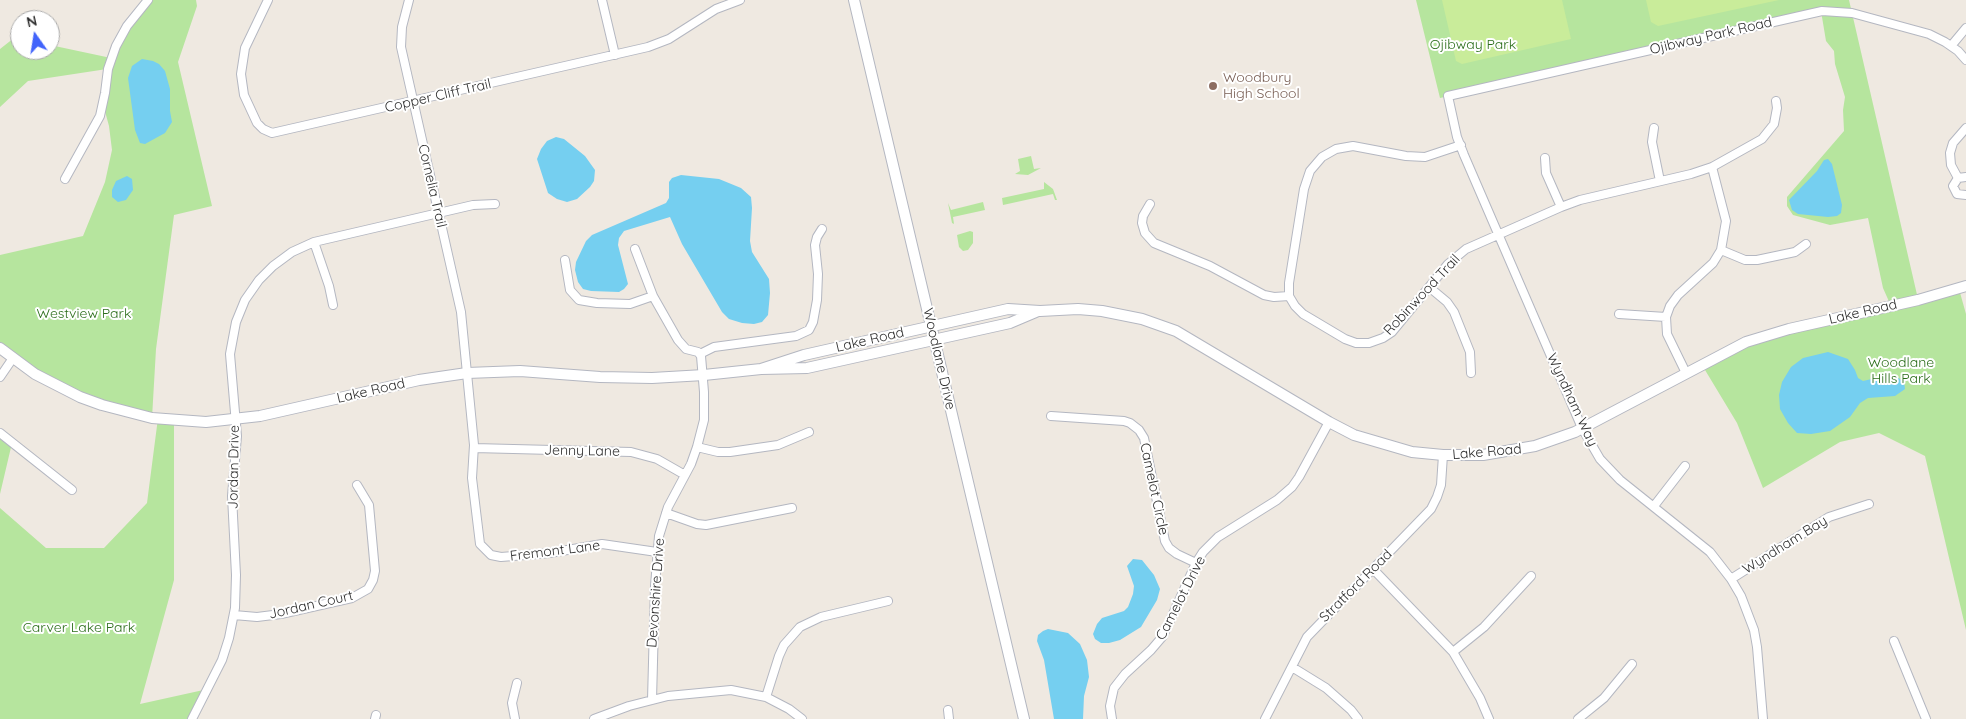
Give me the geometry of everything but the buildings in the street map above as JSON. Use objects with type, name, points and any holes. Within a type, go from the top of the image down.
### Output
[{"type":"street","points":[[65,179],[100,116],[108,69],[116,46],[128,26],[148,0]]},
{"type":"street","name":"Copper Cliff Trail","points":[[268,0],[245,48],[241,70],[246,98],[257,123],[263,129],[272,133],[615,55],[662,42],[713,10],[740,0]]},
{"type":"street","name":"Cornelia Trail","points":[[409,0],[402,27],[401,44],[461,312],[467,373]]},
{"type":"street","points":[[602,0],[615,55]]},
{"type":"street","name":"Woodlane Drive","points":[[854,0],[1024,719]]},
{"type":"street","name":"Ojibway Park Road","points":[[1448,96],[1822,11],[1852,13],[1929,34],[1951,46],[1966,60]]},
{"type":"street","points":[[1951,46],[1966,28]]},
{"type":"street","name":"Wyndham Way","points":[[1448,96],[1460,146],[1582,428],[1600,459],[1610,471],[1710,552],[1731,579],[1741,596],[1754,630],[1763,719]]},
{"type":"street","name":"Robinwood Trail","points":[[1289,296],[1303,314],[1348,341],[1365,343],[1380,339],[1390,333],[1457,255],[1561,207],[1594,196],[1691,174],[1712,167],[1762,140],[1774,124],[1777,108],[1776,101]]},
{"type":"street","points":[[1654,128],[1652,142],[1660,181]]},
{"type":"street","points":[[1966,128],[1953,143],[1950,154],[1951,165],[1962,178],[1954,182],[1954,192],[1959,195],[1966,195]]},
{"type":"street","points":[[1150,204],[1143,216],[1142,223],[1145,234],[1154,244],[1215,268],[1264,296],[1289,296],[1289,283],[1305,184],[1310,171],[1322,157],[1336,149],[1353,146],[1425,157],[1437,155],[1460,146]]},
{"type":"street","points":[[1545,158],[1546,173],[1561,207]]},
{"type":"street","points":[[1686,373],[1667,334],[1666,317],[1670,306],[1678,294],[1713,263],[1722,250],[1726,221],[1712,167]]},
{"type":"street","name":"Jordan Drive","points":[[192,719],[222,660],[234,615],[237,579],[232,496],[237,447],[230,354],[233,334],[240,310],[256,284],[273,266],[292,252],[314,242],[476,205],[495,204]]},
{"type":"street","points":[[634,249],[653,296],[681,344],[686,349],[700,354],[714,347],[799,335],[810,328],[813,322],[817,296],[818,274],[815,245],[822,229]]},
{"type":"street","points":[[314,242],[329,284],[333,305]]},
{"type":"street","points":[[1722,250],[1745,260],[1757,260],[1795,252],[1806,244]]},
{"type":"street","points":[[565,260],[570,290],[581,301],[630,304],[653,296]]},
{"type":"street","name":"Lake Road","points":[[761,369],[804,355],[1008,309],[1040,311],[1085,309],[1124,315],[1158,324],[1190,338],[1329,422],[1354,435],[1412,452],[1443,455],[1483,455],[1519,450],[1553,440],[1582,428],[1746,342],[1767,335],[1918,300],[1966,286]]},
{"type":"street","points":[[1429,287],[1454,312],[1470,352],[1471,373]]},
{"type":"street","name":"Lake Road","points":[[0,348],[35,374],[80,397],[120,411],[174,420],[206,422],[260,416],[419,380],[467,373],[520,371],[625,378],[704,376],[761,369],[807,368],[1010,323],[1040,311]]},
{"type":"street","points":[[1619,314],[1666,317]]},
{"type":"street","name":"Devonshire Drive","points":[[652,700],[657,552],[660,531],[666,512],[697,447],[704,415],[704,376],[700,354]]},
{"type":"street","points":[[0,377],[13,358]]},
{"type":"street","name":"Fremont Lane","points":[[467,373],[474,448],[472,476],[478,535],[481,546],[491,555],[501,557],[550,553],[602,544],[657,552]]},
{"type":"street","name":"Camelot Circle","points":[[1051,416],[1124,421],[1139,430],[1144,438],[1165,541],[1169,548],[1177,554],[1196,563]]},
{"type":"street","name":"Camelot Drive","points":[[1112,719],[1110,696],[1114,688],[1125,674],[1163,636],[1196,563],[1214,541],[1277,500],[1292,487],[1300,477],[1329,422]]},
{"type":"street","points":[[697,447],[718,452],[730,452],[778,445],[810,432]]},
{"type":"street","points":[[0,433],[72,490]]},
{"type":"street","name":"Jenny Lane","points":[[474,448],[631,452],[658,459],[685,475]]},
{"type":"street","name":"Stratford Road","points":[[1264,719],[1306,638],[1431,509],[1441,485],[1443,455]]},
{"type":"street","points":[[1654,506],[1685,466]]},
{"type":"street","name":"Jordan Court","points":[[234,615],[281,614],[354,597],[368,589],[375,571],[369,505],[357,485]]},
{"type":"street","name":"Wyndham Bay","points":[[1731,579],[1829,518],[1869,504]]},
{"type":"street","points":[[666,512],[694,524],[706,525],[792,508]]},
{"type":"street","points":[[1373,569],[1453,652],[1480,698],[1489,719]]},
{"type":"street","points":[[1453,652],[1484,627],[1531,576]]},
{"type":"street","points":[[766,697],[784,644],[800,627],[821,617],[888,601]]},
{"type":"street","points":[[1894,641],[1926,719]]},
{"type":"street","points":[[1578,719],[1604,698],[1632,664]]},
{"type":"street","points":[[1292,667],[1326,688],[1351,710],[1358,719]]},
{"type":"street","points":[[515,719],[512,703],[517,683]]},
{"type":"street","points":[[594,719],[652,700],[686,693],[731,690],[766,697],[789,709],[802,719]]},
{"type":"street","points":[[948,710],[949,719]]},
{"type":"green space","name":"Westview Park","points":[[148,0],[196,0],[197,6],[178,62],[212,206],[174,215],[156,349],[152,418],[80,397],[0,348],[0,255],[83,236],[105,182],[112,150],[109,126],[103,104],[107,69],[28,81],[0,107],[0,49],[10,41],[10,60],[60,60],[60,47],[111,58]]},
{"type":"green space","points":[[1416,0],[1849,0],[1918,299],[1959,289],[1966,314],[1966,630],[1925,456],[1879,433],[1840,442],[1763,488],[1737,423],[1702,365],[1746,342],[1891,306],[1883,288],[1868,218],[1830,225],[1793,215],[1787,206],[1787,197],[1844,131],[1843,110],[1845,97],[1835,64],[1834,51],[1826,41],[1821,11],[1440,98]]},
{"type":"green space","name":"Ojibway Park","points":[[1442,0],[1562,0],[1571,39],[1462,64],[1456,61]]},
{"type":"green space","points":[[1646,0],[1779,0],[1658,26],[1651,22]]},
{"type":"green space","points":[[1031,156],[1034,169],[1041,168],[1028,175],[1015,174],[1020,171],[1018,159]]},
{"type":"green space","points":[[1044,182],[1053,189],[1057,200],[1055,200],[1053,194],[1003,205],[1002,198],[1044,189]]},
{"type":"green space","points":[[983,202],[985,210],[953,217],[954,224],[952,223],[948,203],[951,210]]},
{"type":"green space","points":[[970,231],[973,232],[973,243],[968,250],[963,251],[959,247],[957,235]]},
{"type":"green space","name":"Carver Lake Park","points":[[158,418],[174,420],[174,580],[140,704],[208,689],[192,719],[0,719],[0,508],[46,548],[104,548],[147,503]]},
{"type":"green space","points":[[0,433],[12,443],[0,494]]},
{"type":"water","points":[[142,59],[159,64],[165,71],[170,89],[172,122],[165,133],[145,144],[140,143],[135,130],[128,78],[132,66]]},
{"type":"water","points":[[556,137],[564,139],[585,156],[595,170],[594,181],[590,187],[577,199],[567,202],[557,199],[548,193],[537,159],[547,141]]},
{"type":"water","points":[[1828,159],[1832,164],[1842,205],[1841,213],[1837,216],[1828,217],[1798,214],[1792,210],[1789,200],[1817,171],[1824,160]]},
{"type":"water","points":[[681,175],[719,179],[741,188],[751,197],[750,241],[752,252],[769,279],[768,315],[762,322],[754,324],[742,323],[729,319],[722,312],[682,244],[670,217],[624,231],[619,238],[618,245],[628,284],[624,289],[619,292],[591,291],[583,289],[578,282],[575,270],[576,262],[586,241],[592,235],[666,203],[669,198],[669,182],[672,178]]},
{"type":"water","points":[[127,176],[132,179],[133,190],[126,200],[118,202],[112,197],[112,190],[116,181]]},
{"type":"water","points":[[1828,352],[1848,359],[1858,378],[1863,381],[1889,375],[1897,377],[1904,382],[1905,389],[1895,396],[1868,398],[1860,403],[1850,417],[1830,431],[1811,434],[1797,433],[1788,423],[1780,409],[1779,395],[1782,382],[1791,367],[1803,358]]},
{"type":"water","points":[[1133,559],[1142,560],[1154,575],[1160,589],[1157,600],[1141,627],[1120,640],[1101,643],[1095,639],[1093,634],[1097,624],[1102,618],[1124,611],[1128,607],[1133,594],[1134,586],[1127,566]]},
{"type":"water","points":[[1048,629],[1068,633],[1080,644],[1087,660],[1089,677],[1084,696],[1083,719],[1054,719],[1044,660],[1037,641],[1038,635]]},
{"type":"place","name":"Woodbury High School","points":[[1213,86]]},
{"type":"park label","name":"Woodlane Hills Park","points":[[1901,372]]}]
